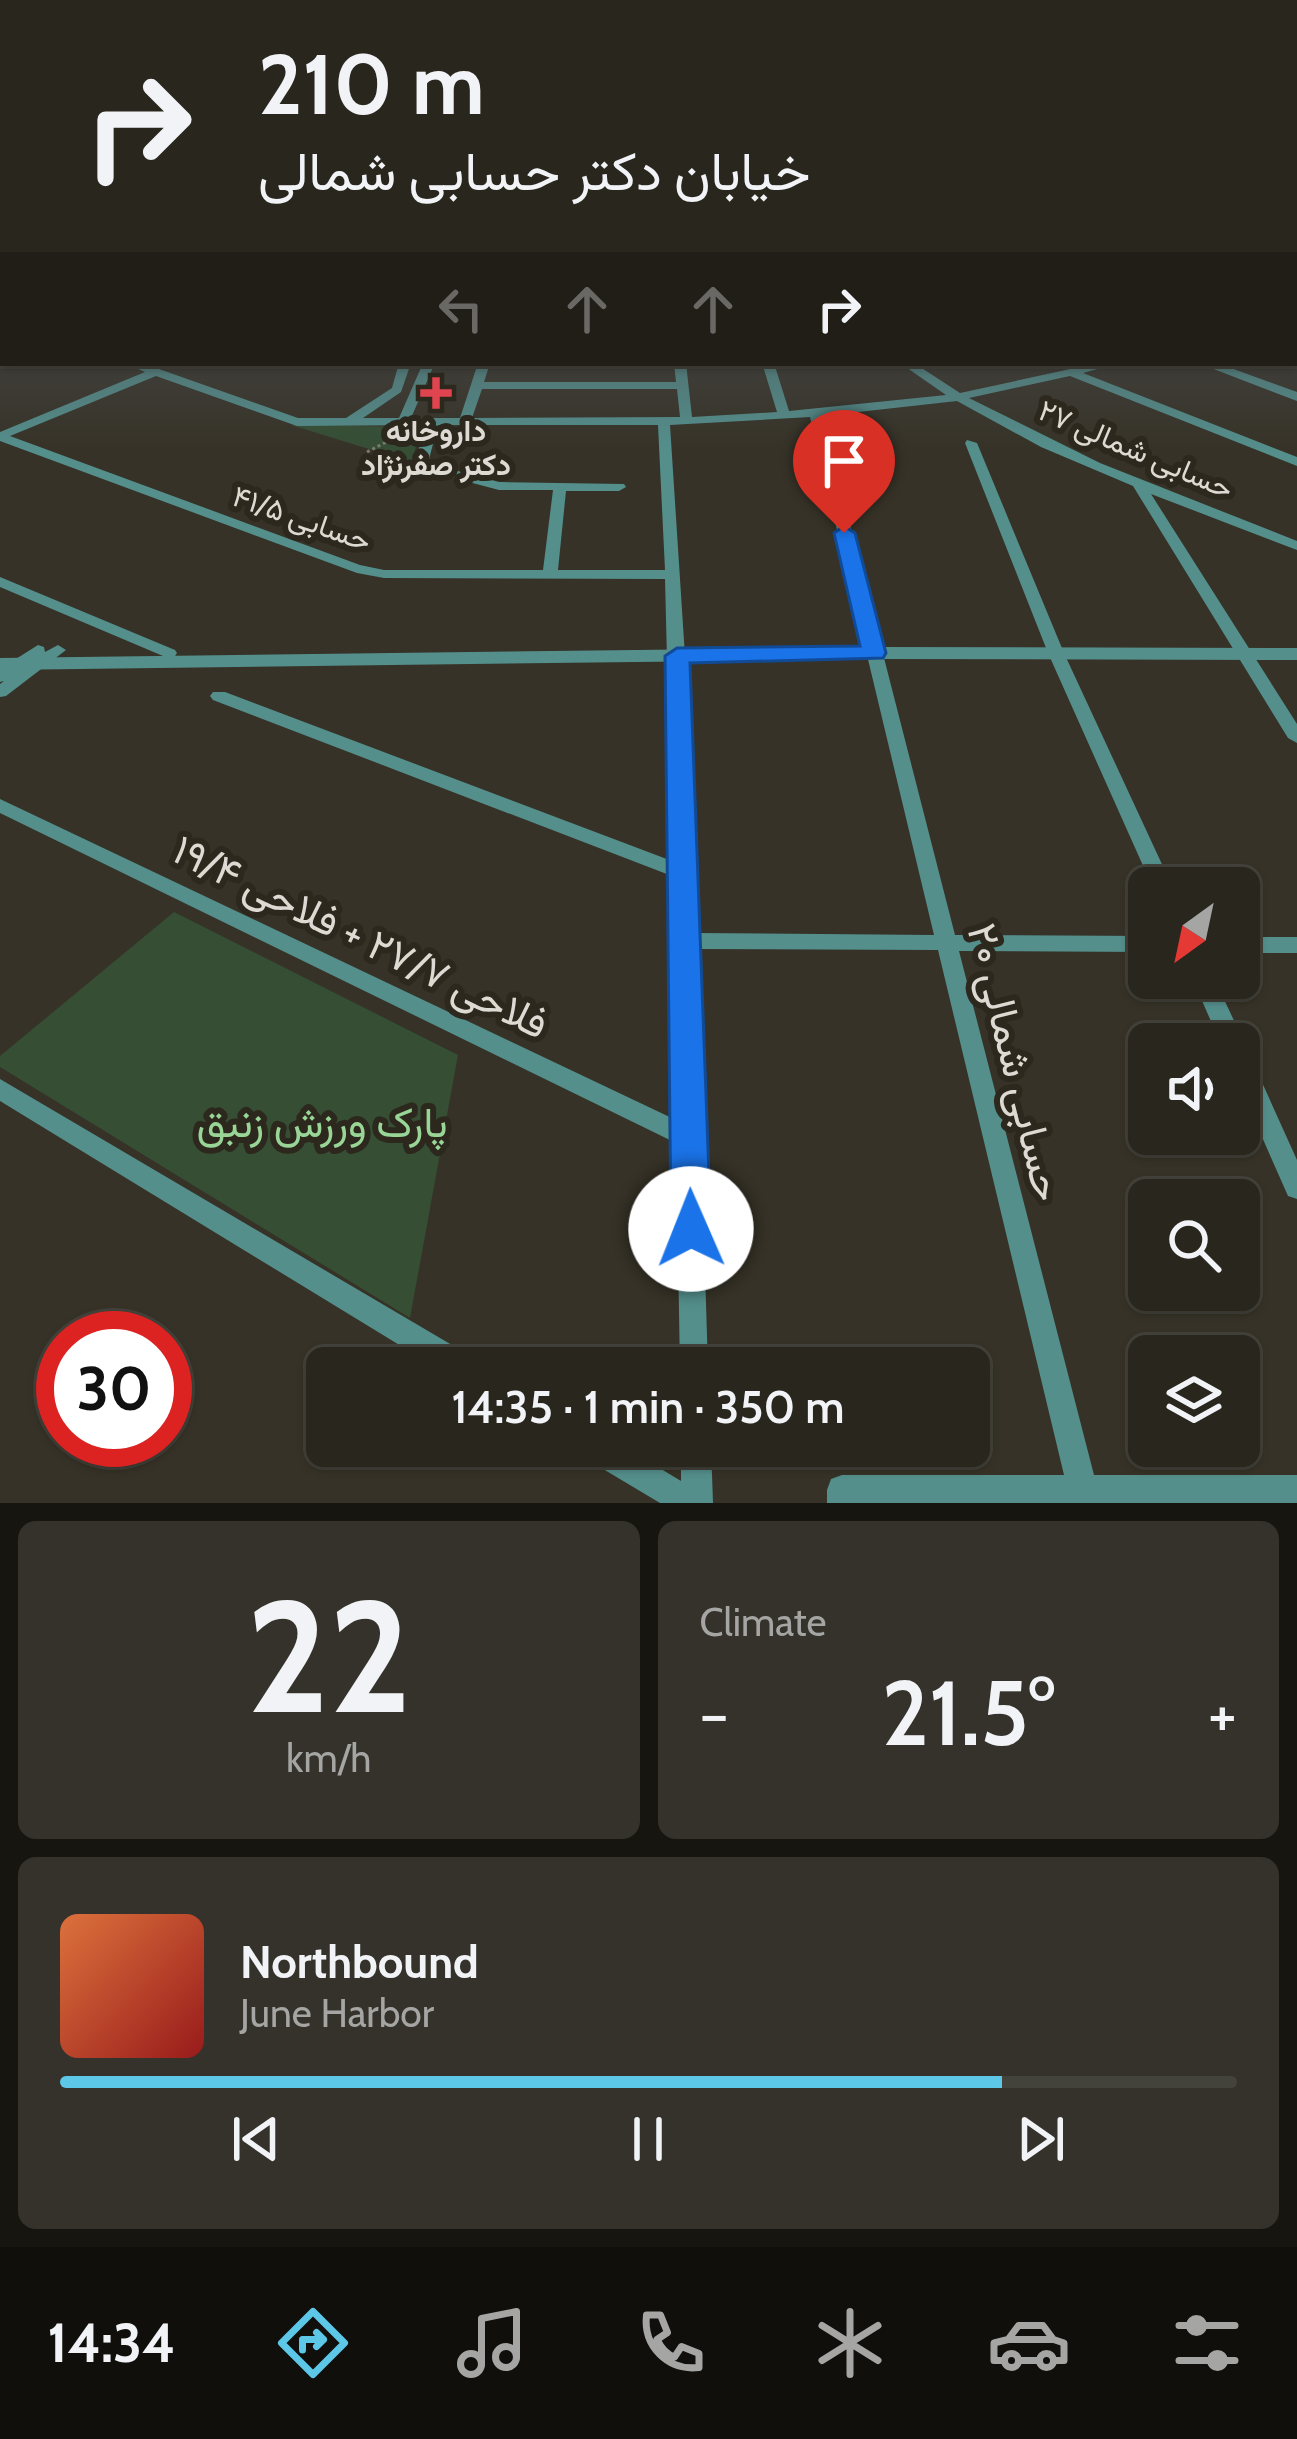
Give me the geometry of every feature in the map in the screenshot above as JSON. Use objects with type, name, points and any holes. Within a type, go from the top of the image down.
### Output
[{"type":"street","points":[[137,366],[297,422],[686,421],[815,413],[955,398],[1101,366]]},
{"type":"street","points":[[347,422],[397,390],[405,366]]},
{"type":"street","points":[[403,422],[428,366]]},
{"type":"street","points":[[465,422],[483,366]]},
{"type":"street","points":[[680,366],[686,421]]},
{"type":"street","points":[[769,366],[784,415]]},
{"type":"street","name":"حسابی شمالی ۲۷","points":[[910,366],[955,398],[1137,482],[1297,546]]},
{"type":"street","points":[[1214,366],[1297,393]]},
{"type":"street","points":[[1235,366],[1297,393]]},
{"type":"street","points":[[0,436],[152,373]]},
{"type":"street","points":[[1073,374],[1297,461]]},
{"type":"street","points":[[477,385],[682,386]]},
{"type":"street","name":"حسابی شمالی ۲۰","points":[[815,413],[1083,1490]]},
{"type":"street","points":[[664,421],[677,656],[693,1347]]},
{"type":"street","points":[[433,422],[421,465],[499,486],[619,487]]},
{"type":"street","name":"حسابی ۴۱/۵","points":[[0,436],[357,569],[672,575]]},
{"type":"street","points":[[971,442],[1056,653],[1153,867]]},
{"type":"street","points":[[1137,482],[1297,738]]},
{"type":"street","points":[[550,574],[560,488]]},
{"type":"street","points":[[0,582],[169,653]]},
{"type":"street","points":[[0,650],[47,655],[304,658],[1297,654]]},
{"type":"street","points":[[0,677],[10,664],[47,655],[304,658]]},
{"type":"street","points":[[0,692],[47,655]]},
{"type":"street","points":[[219,695],[682,872]]},
{"type":"street","name":"فلاحی ۲۷/۷ + فلاحی ۱۹/۴","points":[[0,805],[688,1136]]},
{"type":"street","points":[[684,940],[1128,944]]},
{"type":"street","points":[[1260,945],[1297,945]]},
{"type":"street","points":[[0,1089],[429,1347]]},
{"type":"street","points":[[1260,1105],[1297,1188]]},
{"type":"street","points":[[630,1467],[693,1503],[695,1467]]},
{"type":"street","points":[[843,1497],[1297,1490]]},
{"type":"path","points":[[367,452],[394,438],[403,422]]},
{"type":"green space","points":[[291,425],[423,427],[411,462]]},
{"type":"green space","name":"پارک ورزش زنبق","points":[[174,912],[458,1055],[410,1318],[0,1067],[0,1056]]},
{"type":"place","name":"داروخانه دکتر صفرنژاد","points":[[436,393]]},
{"type":"route","points":[[691,1229],[677,656],[874,653],[844,533]]}]
